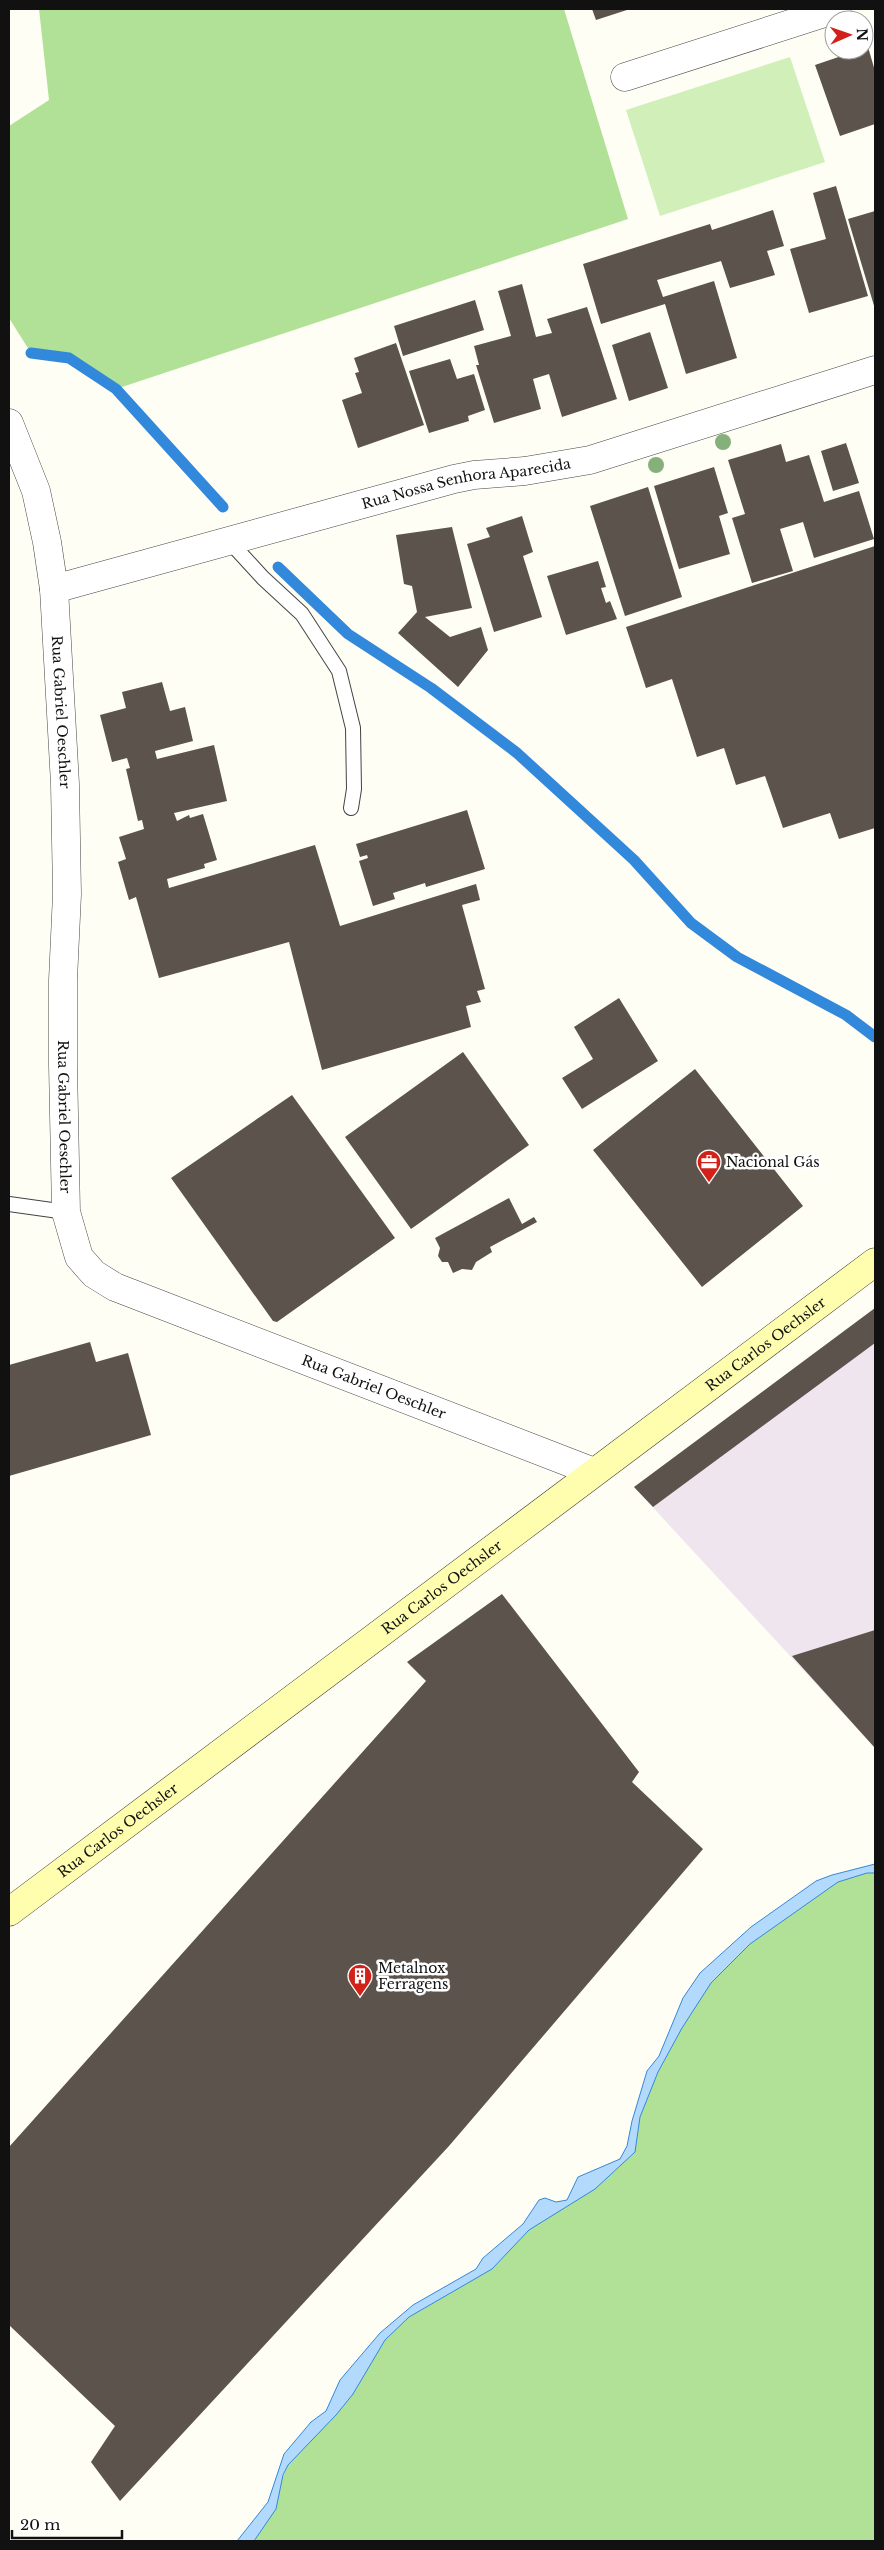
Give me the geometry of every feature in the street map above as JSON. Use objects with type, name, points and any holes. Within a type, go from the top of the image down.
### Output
[{"type":"main road","name":"Rua Carlos Oechsler","points":[[9,1912],[875,1262]]},
{"type":"street","points":[[625,77],[838,9]]},
{"type":"street","name":"Rua Nossa Senhora Aparecida","points":[[54,589],[454,479],[525,471],[590,460],[875,370]]},
{"type":"street","name":"Rua Gabriel Oeschler","points":[[9,423],[36,491],[54,589],[65,784],[67,894],[63,1066],[66,1212],[80,1257],[94,1274],[115,1287],[594,1472]]},
{"type":"lane","points":[[230,542],[263,578],[302,614],[339,671],[354,728],[354,789],[351,808]]},
{"type":"lane","points":[[9,1204],[66,1212]]},
{"type":"shaded area","points":[[875,1314],[875,1748],[634,1487]]},
{"type":"green space","points":[[39,9],[564,9],[628,219],[116,389],[69,358],[31,353],[9,318],[9,126],[49,100]]},
{"type":"green space","points":[[790,57],[825,162],[660,216],[626,110]]},
{"type":"green space","points":[[875,1869],[875,2541],[246,2541],[270,2508],[294,2450],[397,2323],[478,2273],[539,2216],[579,2195],[630,2149],[647,2081],[703,1980],[832,1879]]},
{"type":"water","points":[[875,1864],[875,1873],[867,1873],[838,1882],[750,1944],[711,1983],[682,2028],[658,2072],[640,2117],[635,2152],[595,2189],[529,2230],[492,2269],[409,2317],[385,2340],[353,2394],[336,2415],[288,2465],[283,2475],[276,2509],[254,2541],[237,2541],[268,2502],[284,2454],[311,2422],[326,2411],[340,2380],[380,2333],[413,2305],[476,2269],[483,2258],[523,2224],[539,2200],[545,2198],[556,2202],[567,2200],[578,2177],[620,2159],[627,2146],[632,2121],[647,2071],[659,2056],[683,1998],[700,1973],[751,1927],[816,1881]]},
{"type":"building","points":[[592,9],[630,9],[596,20]]},
{"type":"building","points":[[830,60],[872,60],[875,71],[875,124],[840,136],[815,65]]},
{"type":"building","points":[[836,186],[868,296],[809,313],[790,249],[826,239],[813,193]]},
{"type":"building","points":[[773,210],[784,246],[767,251],[775,275],[730,288],[721,261],[657,280],[663,297],[714,281],[737,358],[686,374],[665,304],[601,324],[583,264],[710,224],[712,230]]},
{"type":"building","points":[[875,211],[875,309],[848,219]]},
{"type":"building","points":[[522,284],[536,337],[552,333],[547,319],[587,307],[617,399],[562,417],[549,374],[533,379],[541,409],[494,423],[476,365],[479,365],[474,346],[511,336],[498,291]]},
{"type":"building","points":[[475,300],[484,330],[403,356],[394,326]]},
{"type":"building","points":[[650,332],[668,388],[629,401],[612,345]]},
{"type":"building","points":[[396,343],[424,425],[358,448],[342,400],[362,393],[355,373],[359,372],[354,358]]},
{"type":"building","points":[[450,359],[457,379],[474,374],[485,410],[468,416],[469,421],[429,433],[409,371]]},
{"type":"building","points":[[846,443],[859,483],[833,491],[821,451]]},
{"type":"building","points":[[781,444],[786,462],[809,455],[824,502],[859,491],[874,539],[814,558],[803,522],[780,529],[793,571],[752,583],[732,518],[745,514],[728,460]]},
{"type":"building","points":[[714,467],[728,513],[719,516],[730,554],[679,569],[654,486]]},
{"type":"building","points":[[648,487],[682,597],[625,616],[590,506]]},
{"type":"building","points":[[522,516],[533,552],[523,556],[542,617],[494,632],[467,544],[490,537],[486,528]]},
{"type":"building","points":[[452,527],[472,608],[425,617],[450,637],[481,627],[488,650],[458,687],[398,633],[417,612],[412,586],[404,584],[396,535]]},
{"type":"building","points":[[875,546],[875,828],[839,839],[830,813],[783,828],[765,776],[736,785],[724,748],[697,757],[672,679],[646,688],[626,627]]},
{"type":"building","points":[[598,561],[606,587],[601,588],[606,603],[610,601],[617,619],[566,635],[547,576]]},
{"type":"building","points":[[162,682],[170,711],[185,707],[193,741],[155,751],[157,759],[214,745],[227,801],[174,813],[177,821],[189,815],[190,818],[203,814],[217,860],[204,864],[205,868],[167,879],[169,888],[315,845],[340,926],[476,884],[480,900],[462,905],[485,989],[477,991],[481,1002],[466,1006],[471,1027],[322,1070],[289,942],[159,978],[136,897],[129,900],[118,862],[126,859],[119,837],[144,829],[142,820],[138,821],[126,769],[130,768],[127,758],[112,762],[100,715],[126,708],[122,692]]},
{"type":"building","points":[[467,810],[485,869],[426,887],[425,883],[393,893],[395,899],[373,906],[359,861],[368,858],[367,855],[360,857],[356,844]]},
{"type":"building","points":[[619,998],[658,1061],[582,1109],[562,1078],[593,1059],[574,1027]]},
{"type":"building","points":[[463,1052],[529,1145],[411,1229],[345,1137]]},
{"type":"building","points":[[695,1069],[803,1206],[702,1287],[593,1150]]},
{"type":"building","points":[[292,1095],[395,1238],[277,1322],[273,1321],[171,1178]]},
{"type":"building","points":[[509,1198],[522,1224],[534,1217],[537,1222],[490,1247],[492,1252],[476,1262],[472,1270],[462,1269],[453,1273],[448,1262],[442,1262],[438,1256],[440,1248],[435,1238]]},
{"type":"building","points":[[875,1308],[875,1343],[653,1507],[634,1487]]},
{"type":"building","points":[[90,1342],[96,1362],[128,1353],[151,1435],[9,1476],[9,1365]]},
{"type":"building","name":"Metalnox Ferragens","points":[[502,1594],[639,1772],[632,1782],[703,1849],[449,2146],[120,2501],[91,2462],[115,2426],[9,2325],[9,2147],[426,1681],[407,1662]]},
{"type":"building","points":[[875,1630],[875,1748],[792,1656]]},
{"type":"waterway","points":[[31,353],[69,358],[116,389],[223,507]]},
{"type":"waterway","points":[[278,567],[348,634],[431,688],[517,753],[634,860],[691,923],[737,957],[846,1015],[875,1037]]},
{"type":"place","name":"Nacional Gás","points":[[709,1183]]},
{"type":"place","name":"Metalnox Ferragens","points":[[360,1997]]}]
